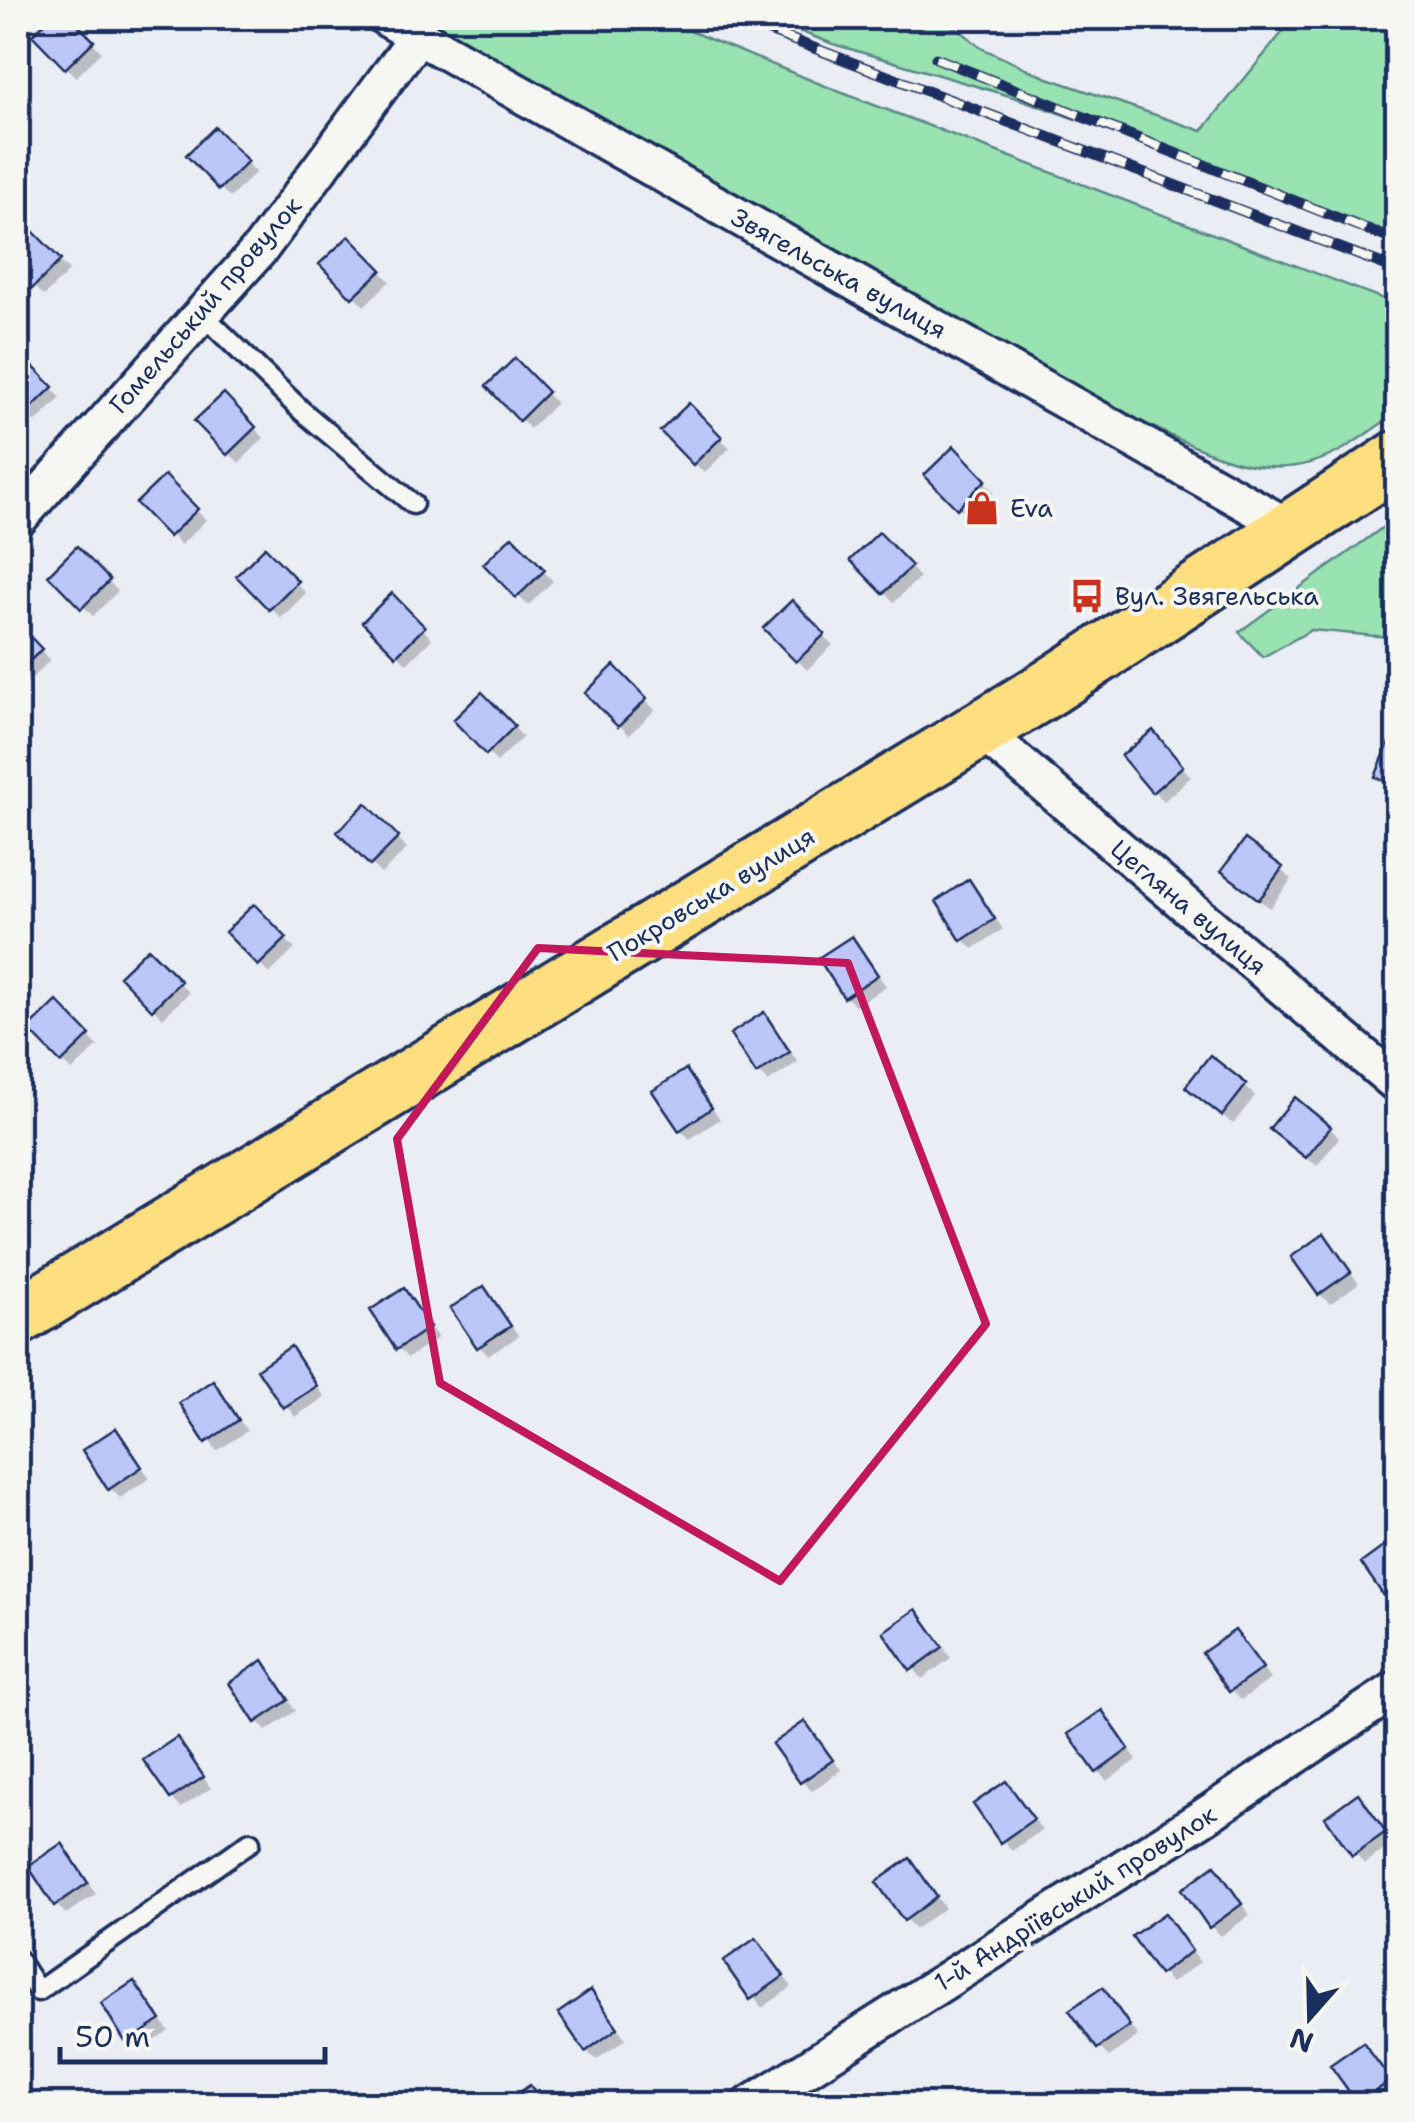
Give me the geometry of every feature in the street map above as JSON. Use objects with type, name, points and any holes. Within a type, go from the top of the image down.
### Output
[{"type":"highway","name":"Покровська вулиця","points":[[18,1317],[980,730],[1398,459]]},
{"type":"street","name":"Звягельська вулиця","points":[[386,18],[1292,529]]},
{"type":"street","name":"Гомельський провулок","points":[[18,518],[261,248],[418,36]]},
{"type":"street","name":"Цегляна вулиця","points":[[980,730],[1398,1085]]},
{"type":"street","name":"1-й Андріївський провулок","points":[[751,2104],[1202,1818],[1398,1688]]},
{"type":"lane","points":[[202,314],[302,411],[413,504]]},
{"type":"lane","points":[[18,1960],[38,1990],[250,1842]]},
{"type":"highlighted area","points":[[538,948],[848,963],[986,1324],[780,1581],[440,1383],[397,1139]]},
{"type":"green space","points":[[419,18],[658,18],[840,92],[1397,304],[1397,413],[1318,461],[1267,467],[1218,456],[1144,423]]},
{"type":"green space","points":[[765,18],[932,18],[959,29],[981,48],[1045,77],[1202,131],[1294,18],[1382,18],[1397,34],[1397,235],[1020,99],[833,44]]},
{"type":"green space","points":[[1397,517],[1397,638],[1311,630],[1263,657],[1239,632]]},
{"type":"building","points":[[50,18],[71,18],[94,41],[65,69],[32,35]]},
{"type":"building","points":[[215,127],[248,161],[219,190],[186,155]]},
{"type":"building","points":[[28,226],[61,260],[32,289],[18,274],[18,237]]},
{"type":"building","points":[[349,236],[382,270],[352,298],[319,264]]},
{"type":"building","points":[[20,353],[53,387],[24,415],[18,409]]},
{"type":"building","points":[[515,358],[548,392],[519,421],[486,386]]},
{"type":"building","points":[[224,393],[256,427],[227,455],[194,421]]},
{"type":"building","points":[[689,403],[722,437],[693,465],[660,431]]},
{"type":"building","points":[[954,446],[986,480],[957,509],[924,475]]},
{"type":"building","points":[[165,475],[198,509],[169,537],[136,503]]},
{"type":"building","points":[[879,532],[912,566],[883,594],[850,560]]},
{"type":"building","points":[[512,536],[545,570],[516,598],[483,564]]},
{"type":"building","points":[[77,546],[110,580],[81,609],[48,575]]},
{"type":"building","points":[[265,547],[298,581],[269,610],[236,576]]},
{"type":"building","points":[[392,593],[425,627],[396,656],[362,622]]},
{"type":"building","points":[[792,600],[825,634],[796,662],[763,628]]},
{"type":"building","points":[[18,624],[42,649],[18,673]]},
{"type":"building","points":[[614,665],[647,699],[618,727],[585,693]]},
{"type":"building","points":[[482,692],[515,726],[486,755],[453,720]]},
{"type":"building","points":[[1153,730],[1183,766],[1152,793],[1121,756]]},
{"type":"building","points":[[1393,733],[1398,735],[1398,786],[1375,777]]},
{"type":"building","points":[[366,803],[399,837],[370,866],[337,832]]},
{"type":"building","points":[[1245,839],[1283,867],[1259,900],[1221,871]]},
{"type":"building","points":[[969,879],[995,919],[961,941],[936,901]]},
{"type":"building","points":[[254,904],[287,938],[258,966],[225,932]]},
{"type":"building","points":[[852,936],[878,975],[844,998],[818,958]]},
{"type":"building","points":[[148,948],[181,981],[152,1010],[119,976]]},
{"type":"building","points":[[57,1001],[90,1035],[61,1063],[28,1029]]},
{"type":"building","points":[[764,1012],[790,1052],[756,1074],[730,1034]]},
{"type":"building","points":[[1210,1055],[1247,1084],[1222,1116],[1185,1087]]},
{"type":"building","points":[[686,1069],[712,1108],[679,1131],[652,1091]]},
{"type":"building","points":[[1295,1097],[1331,1127],[1306,1158],[1269,1129]]},
{"type":"building","points":[[1324,1233],[1351,1272],[1318,1295],[1291,1257]]},
{"type":"building","points":[[484,1286],[511,1326],[477,1348],[450,1308]]},
{"type":"building","points":[[404,1288],[430,1327],[396,1350],[370,1310]]},
{"type":"building","points":[[291,1346],[317,1386],[283,1408],[257,1369]]},
{"type":"building","points":[[213,1380],[239,1420],[205,1443],[179,1403]]},
{"type":"building","points":[[116,1428],[142,1467],[108,1490],[82,1450]]},
{"type":"building","points":[[1394,1539],[1398,1545],[1398,1595],[1388,1602],[1361,1563]]},
{"type":"building","points":[[916,1609],[943,1647],[910,1671],[883,1632]]},
{"type":"building","points":[[1235,1630],[1263,1668],[1229,1692],[1202,1653]]},
{"type":"building","points":[[263,1660],[289,1700],[255,1723],[229,1683]]},
{"type":"building","points":[[1102,1710],[1129,1749],[1096,1773],[1068,1734]]},
{"type":"building","points":[[805,1721],[833,1760],[800,1783],[772,1744]]},
{"type":"building","points":[[177,1737],[204,1777],[170,1799],[143,1760]]},
{"type":"building","points":[[1006,1781],[1034,1819],[1000,1843],[973,1804]]},
{"type":"building","points":[[1358,1793],[1386,1832],[1352,1856],[1325,1817]]},
{"type":"building","points":[[62,1843],[88,1883],[54,1906],[28,1866]]},
{"type":"building","points":[[910,1858],[937,1897],[904,1921],[876,1882]]},
{"type":"building","points":[[1215,1865],[1242,1904],[1209,1928],[1182,1889]]},
{"type":"building","points":[[1165,1913],[1192,1951],[1159,1975],[1132,1936]]},
{"type":"building","points":[[756,1938],[784,1976],[750,2000],[723,1961]]},
{"type":"building","points":[[134,1981],[161,2020],[126,2043],[101,2003]]},
{"type":"building","points":[[1103,1987],[1130,2026],[1097,2049],[1069,2010]]},
{"type":"building","points":[[591,1990],[618,2028],[585,2052],[558,2013]]},
{"type":"building","points":[[1363,2042],[1391,2080],[1358,2104],[1330,2065]]},
{"type":"building","points":[[530,2085],[543,2104],[503,2104]]},
{"type":"railway","points":[[735,18],[1398,270]]},
{"type":"railway","points":[[936,58],[1398,242]]},
{"type":"place","name":"Eva","points":[[982,508]]},
{"type":"place","name":"Вул. Звягельська","points":[[1087,596]]}]
